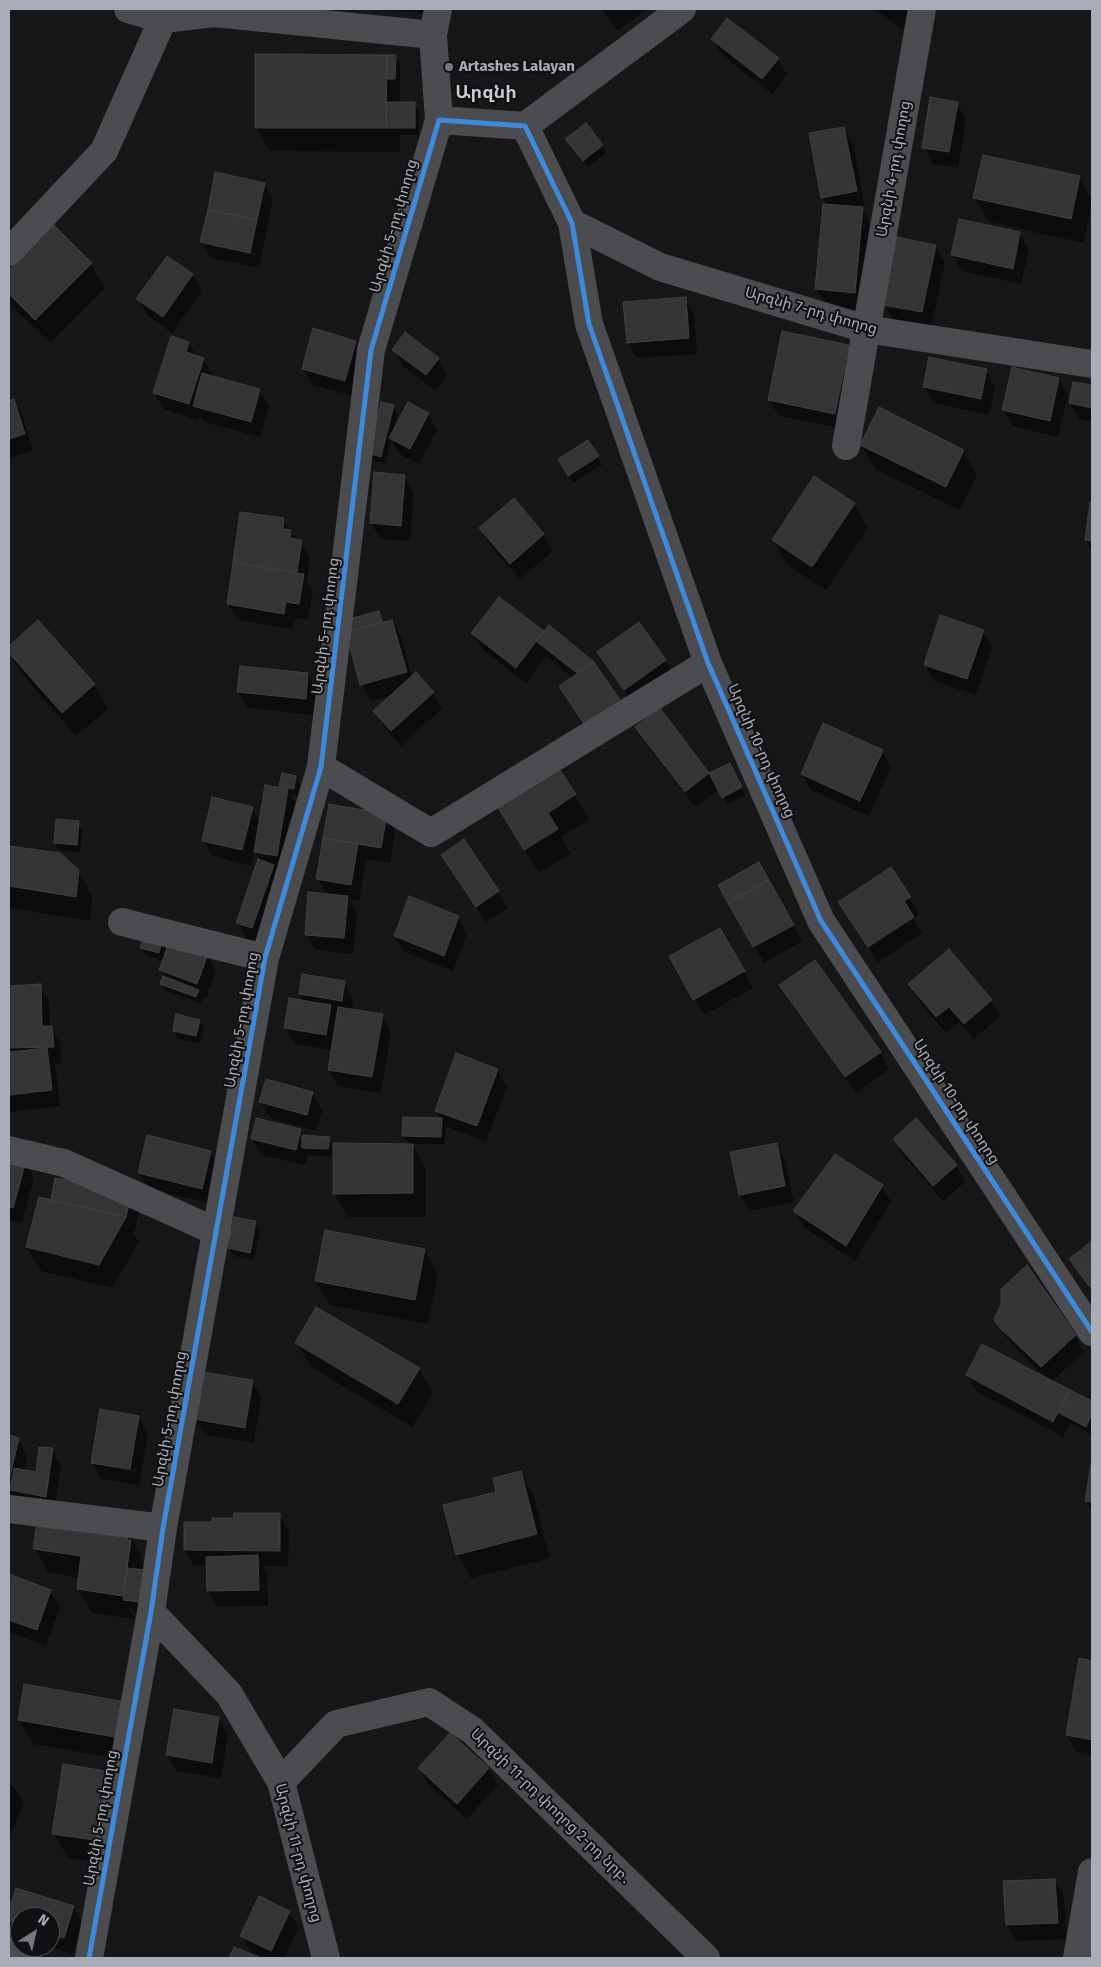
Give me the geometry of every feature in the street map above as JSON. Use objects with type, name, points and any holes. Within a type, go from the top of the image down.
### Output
[{"type":"street","points":[[128,9],[163,14],[214,13],[336,17],[433,36]]},
{"type":"street","name":"Արզնի 5-րդ փողոց","points":[[89,1958],[151,1612],[163,1528],[265,958],[321,767],[371,350],[439,120],[433,36],[438,9]]},
{"type":"street","points":[[439,120],[524,126],[682,9]]},
{"type":"street","name":"Արզնի 4-րդ փողոց","points":[[846,446],[922,9]]},
{"type":"street","points":[[9,252],[104,151],[163,14]]},
{"type":"street","name":"Արզնի 10-րդ փողոց","points":[[524,126],[572,223],[589,324],[708,662],[821,921],[1092,1332]]},
{"type":"street","name":"Արզնի 7-րդ փողոց","points":[[572,223],[660,267],[866,329],[1092,364]]},
{"type":"street","points":[[321,767],[431,833],[708,662]]},
{"type":"street","points":[[122,922],[265,958]]},
{"type":"street","points":[[9,1150],[64,1163],[217,1232]]},
{"type":"street","points":[[9,1509],[163,1528]]},
{"type":"street","name":"Արզնի 11-րդ փողոց","points":[[151,1612],[229,1694],[281,1782],[326,1958]]},
{"type":"street","name":"Արզնի 11-րդ փողոց 2-րդ նրբ․","points":[[281,1782],[336,1724],[429,1702],[473,1731],[706,1958]]},
{"type":"street","points":[[1077,1958],[1092,1872]]},
{"type":"street","points":[[9,1951],[26,1958]]},
{"type":"building","points":[[727,18],[779,58],[762,79],[711,39]]},
{"type":"building","points":[[255,54],[387,55],[386,128],[255,128]]},
{"type":"building","points":[[387,55],[396,55],[395,79],[386,79]]},
{"type":"building","points":[[930,97],[958,102],[949,152],[922,148]]},
{"type":"building","points":[[386,102],[415,102],[415,128],[386,128]]},
{"type":"building","points":[[586,123],[603,145],[583,161],[565,139]]},
{"type":"building","points":[[844,127],[857,191],[821,198],[809,133]]},
{"type":"building","points":[[983,155],[1080,176],[1071,219],[973,198]]},
{"type":"building","points":[[215,172],[265,183],[257,220],[208,210]]},
{"type":"building","points":[[823,204],[863,207],[855,293],[815,289]]},
{"type":"building","points":[[208,210],[257,220],[250,253],[200,242]]},
{"type":"building","points":[[959,219],[1020,232],[1013,269],[951,255]]},
{"type":"building","points":[[54,225],[92,263],[35,320],[9,294],[9,270]]},
{"type":"building","points":[[897,237],[936,245],[922,312],[883,305]]},
{"type":"building","points":[[167,256],[193,274],[163,317],[136,299]]},
{"type":"building","points":[[686,297],[689,338],[627,343],[623,302]]},
{"type":"building","points":[[313,328],[356,341],[345,381],[302,369]]},
{"type":"building","points":[[782,331],[849,345],[835,414],[768,400]]},
{"type":"building","points":[[405,332],[439,358],[426,375],[392,350]]},
{"type":"building","points":[[171,336],[189,342],[186,352],[204,358],[189,404],[153,393]]},
{"type":"building","points":[[929,357],[987,369],[981,399],[923,387]]},
{"type":"building","points":[[1012,367],[1059,378],[1050,421],[1002,410]]},
{"type":"building","points":[[202,373],[260,389],[251,422],[193,406]]},
{"type":"building","points":[[1073,382],[1092,385],[1092,408],[1069,403]]},
{"type":"building","points":[[14,399],[25,434],[9,439],[9,401]]},
{"type":"building","points":[[381,402],[394,405],[381,457],[368,453]]},
{"type":"building","points":[[408,402],[429,413],[410,449],[389,438]]},
{"type":"building","points":[[879,407],[964,450],[946,487],[860,445]]},
{"type":"building","points":[[588,440],[599,456],[568,476],[558,459]]},
{"type":"building","points":[[374,472],[405,475],[401,526],[370,523]]},
{"type":"building","points":[[814,476],[855,503],[812,567],[772,540]]},
{"type":"building","points":[[514,498],[544,534],[510,564],[479,528]]},
{"type":"building","points":[[1090,502],[1092,502],[1092,541],[1085,540]]},
{"type":"building","points":[[240,512],[284,518],[283,529],[291,530],[290,538],[302,540],[297,572],[233,562]]},
{"type":"building","points":[[233,563],[304,574],[299,604],[286,602],[284,614],[227,604]]},
{"type":"building","points":[[499,597],[544,631],[516,668],[471,633]]},
{"type":"building","points":[[379,611],[382,622],[346,632],[342,621]]},
{"type":"building","points":[[940,615],[984,630],[967,679],[924,665]]},
{"type":"building","points":[[38,620],[95,684],[62,713],[9,653],[9,646]]},
{"type":"building","points":[[392,620],[407,672],[360,685],[346,632]]},
{"type":"building","points":[[639,622],[666,660],[624,690],[597,652]]},
{"type":"building","points":[[549,625],[594,662],[577,673],[536,641]]},
{"type":"building","points":[[594,662],[620,700],[584,724],[559,686]]},
{"type":"building","points":[[240,666],[308,673],[306,699],[237,692]]},
{"type":"building","points":[[416,672],[434,692],[391,731],[373,711]]},
{"type":"building","points":[[660,708],[709,773],[685,792],[635,727]]},
{"type":"building","points":[[823,723],[883,750],[860,801],[801,774]]},
{"type":"building","points":[[554,761],[576,794],[548,813],[558,829],[524,850],[494,801]]},
{"type":"building","points":[[730,763],[742,787],[722,798],[709,773]]},
{"type":"building","points":[[282,773],[296,776],[294,789],[279,786]]},
{"type":"building","points":[[265,785],[288,789],[277,856],[254,852]]},
{"type":"building","points":[[212,797],[253,807],[242,850],[202,841]]},
{"type":"building","points":[[329,804],[387,814],[381,848],[323,838]]},
{"type":"building","points":[[56,819],[79,821],[77,845],[54,843]]},
{"type":"building","points":[[323,838],[358,844],[351,885],[316,879]]},
{"type":"building","points":[[464,839],[499,891],[476,907],[441,855]]},
{"type":"building","points":[[9,846],[60,853],[79,870],[76,897],[9,886]]},
{"type":"building","points":[[258,859],[274,865],[252,928],[236,923]]},
{"type":"building","points":[[759,862],[769,880],[728,903],[718,885]]},
{"type":"building","points":[[891,867],[911,897],[904,901],[914,917],[868,947],[838,902]]},
{"type":"building","points":[[769,880],[794,925],[753,947],[728,903]]},
{"type":"building","points":[[308,892],[348,896],[344,938],[305,935]]},
{"type":"building","points":[[409,896],[459,916],[444,956],[394,936]]},
{"type":"building","points":[[720,928],[745,971],[693,1000],[669,956]]},
{"type":"building","points":[[144,935],[162,941],[159,953],[140,948]]},
{"type":"building","points":[[170,940],[208,954],[197,984],[159,970]]},
{"type":"building","points":[[949,949],[992,1000],[964,1024],[949,1007],[936,1017],[908,984]]},
{"type":"building","points":[[815,960],[881,1052],[845,1077],[779,985]]},
{"type":"building","points":[[302,974],[345,981],[342,1001],[299,994]]},
{"type":"building","points":[[163,976],[199,990],[196,997],[160,984]]},
{"type":"building","points":[[41,984],[42,1026],[52,1026],[54,1047],[9,1048],[9,986]]},
{"type":"building","points":[[289,998],[331,1005],[326,1035],[284,1028]]},
{"type":"building","points":[[338,1007],[383,1014],[372,1077],[328,1070]]},
{"type":"building","points":[[176,1014],[200,1020],[196,1036],[173,1031]]},
{"type":"building","points":[[47,1048],[52,1090],[9,1095],[9,1052]]},
{"type":"building","points":[[456,1053],[498,1069],[477,1126],[435,1111]]},
{"type":"building","points":[[266,1079],[313,1092],[307,1115],[259,1102]]},
{"type":"building","points":[[403,1117],[442,1118],[441,1137],[402,1136]]},
{"type":"building","points":[[256,1118],[301,1129],[296,1150],[251,1139]]},
{"type":"building","points":[[916,1118],[957,1165],[933,1186],[893,1139]]},
{"type":"building","points":[[147,1135],[211,1151],[202,1189],[138,1173]]},
{"type":"building","points":[[302,1135],[330,1137],[328,1149],[302,1148]]},
{"type":"building","points":[[333,1143],[413,1144],[413,1193],[333,1194]]},
{"type":"building","points":[[777,1143],[785,1186],[739,1195],[730,1152]]},
{"type":"building","points":[[835,1154],[883,1185],[846,1246],[793,1211]]},
{"type":"building","points":[[9,1156],[26,1161],[13,1208],[9,1207]]},
{"type":"building","points":[[55,1178],[131,1195],[126,1217],[51,1200]]},
{"type":"building","points":[[39,1197],[126,1217],[99,1265],[26,1247]]},
{"type":"building","points":[[234,1217],[256,1221],[250,1253],[228,1248]]},
{"type":"building","points":[[325,1230],[425,1249],[415,1300],[315,1281]]},
{"type":"building","points":[[1092,1241],[1092,1264],[1080,1274],[1069,1259]]},
{"type":"building","points":[[1092,1264],[1092,1290],[1080,1274]]},
{"type":"building","points":[[1027,1265],[1076,1335],[1041,1367],[994,1320],[1001,1305],[1001,1289]]},
{"type":"building","points":[[316,1307],[420,1368],[398,1404],[295,1343]]},
{"type":"building","points":[[982,1344],[1070,1390],[1053,1422],[966,1375]]},
{"type":"building","points":[[202,1372],[253,1380],[245,1428],[194,1419]]},
{"type":"building","points":[[1070,1390],[1092,1401],[1092,1414],[1086,1427],[1059,1413]]},
{"type":"building","points":[[100,1409],[139,1416],[130,1469],[91,1463]]},
{"type":"building","points":[[9,1435],[19,1438],[9,1480]]},
{"type":"building","points":[[39,1447],[53,1448],[46,1497],[10,1490],[14,1468],[36,1472]]},
{"type":"building","points":[[1092,1458],[1092,1502],[1085,1501]]},
{"type":"building","points":[[521,1471],[537,1534],[456,1555],[443,1505],[496,1492],[493,1478]]},
{"type":"building","points":[[234,1513],[280,1513],[280,1551],[184,1550],[184,1522],[212,1522],[212,1518],[233,1518]]},
{"type":"building","points":[[38,1516],[128,1531],[127,1540],[131,1540],[123,1596],[77,1589],[81,1556],[33,1549]]},
{"type":"building","points":[[258,1555],[259,1590],[207,1591],[206,1557]]},
{"type":"building","points":[[127,1568],[144,1570],[140,1602],[123,1600]]},
{"type":"building","points":[[9,1574],[51,1590],[37,1630],[9,1620]]},
{"type":"building","points":[[1079,1658],[1092,1661],[1092,1740],[1066,1735]]},
{"type":"building","points":[[24,1684],[126,1702],[120,1738],[18,1720]]},
{"type":"building","points":[[174,1709],[219,1717],[212,1763],[166,1755]]},
{"type":"building","points":[[450,1733],[489,1768],[457,1804],[418,1768]]},
{"type":"building","points":[[63,1764],[112,1772],[101,1841],[52,1834]]},
{"type":"building","points":[[1055,1879],[1058,1923],[1006,1925],[1003,1881]]},
{"type":"building","points":[[16,1888],[74,1906],[64,1938],[60,1937],[60,1907],[10,1907],[10,1921],[9,1910]]},
{"type":"building","points":[[259,1896],[290,1911],[271,1951],[240,1936]]},
{"type":"building","points":[[234,1947],[261,1958],[229,1958]]},
{"type":"cycle path","points":[[89,1958],[151,1612],[163,1528],[265,958],[321,767],[371,350],[439,120],[525,126],[572,223],[589,324],[708,663],[821,921],[1092,1332]]},
{"type":"place","name":"Artashes Lalayan","points":[[449,67]]},
{"type":"district","name":"Արզնի","points":[[486,93]]}]
